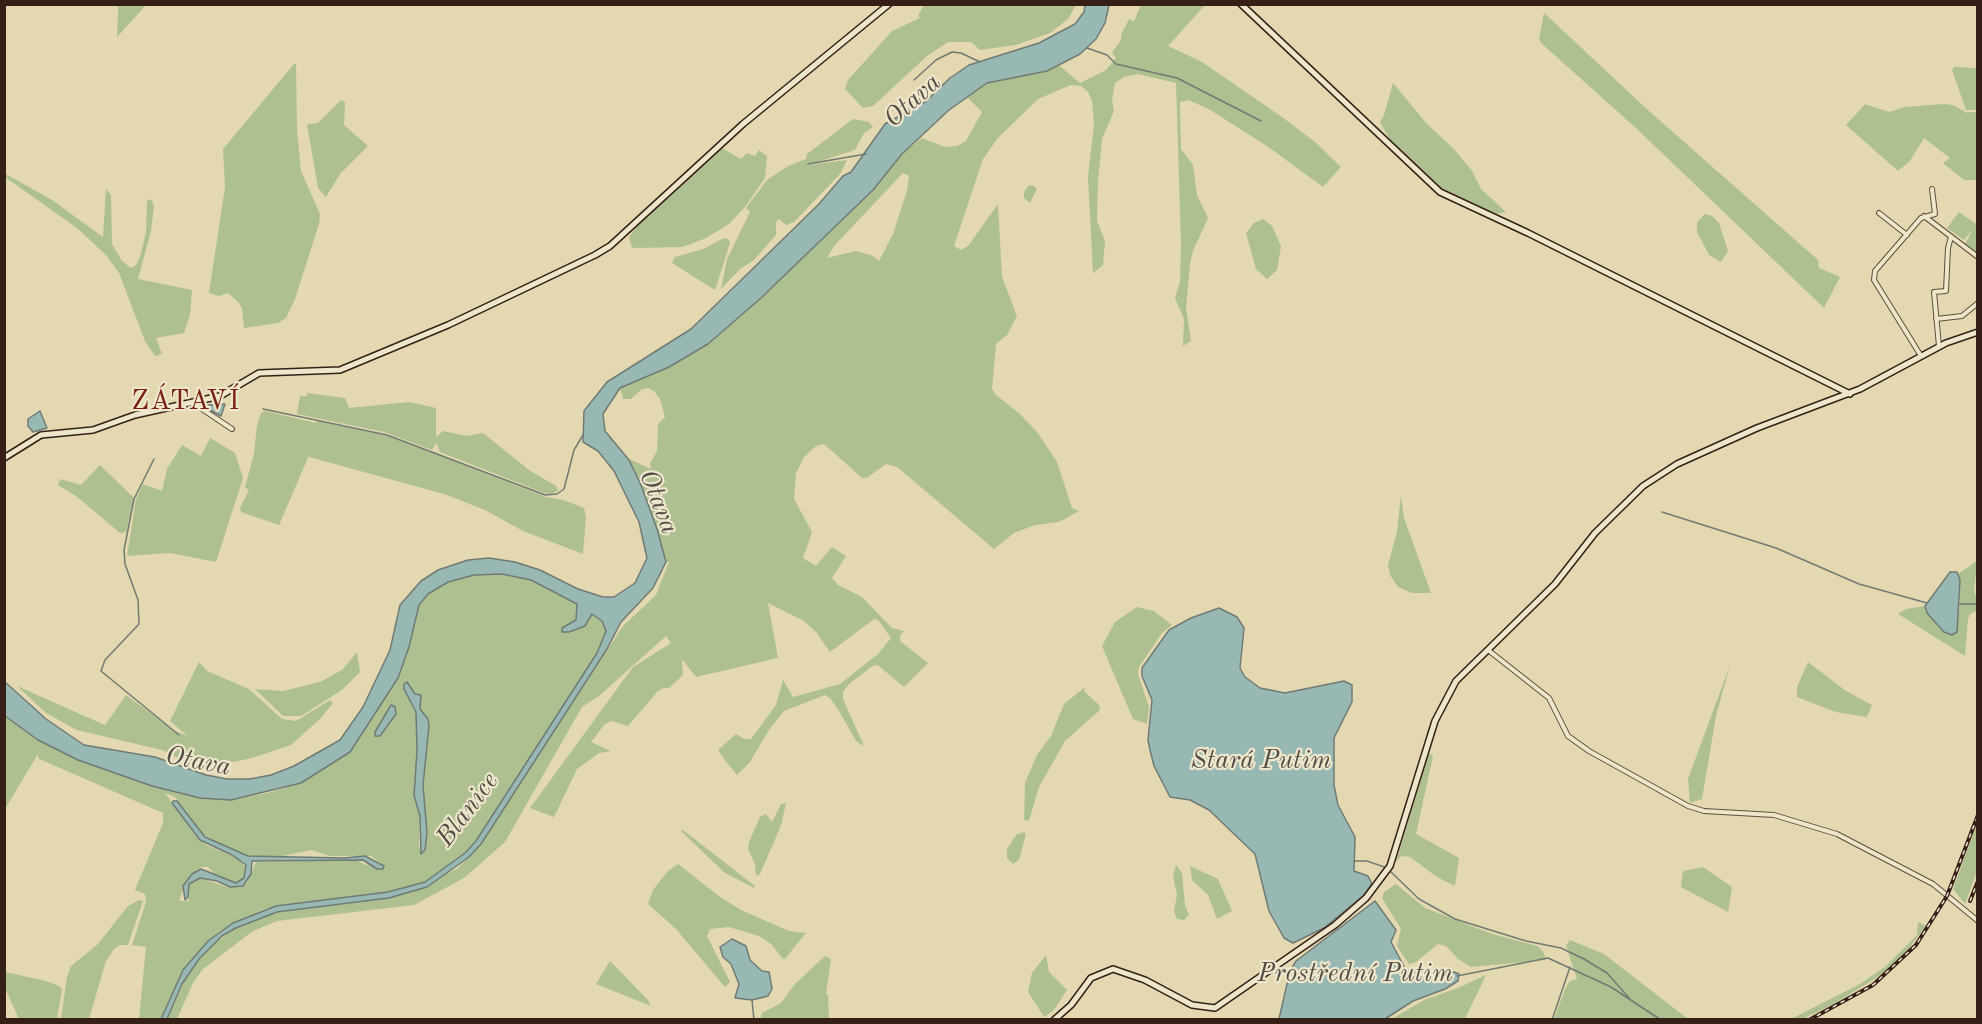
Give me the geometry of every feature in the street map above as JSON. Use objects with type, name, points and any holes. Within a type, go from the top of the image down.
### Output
[{"type":"street","points":[[4,458],[37,437],[85,432],[135,416],[229,393],[259,373],[335,371],[348,367],[448,325],[595,255],[610,246],[743,124],[889,4]]},
{"type":"street","points":[[1241,4],[1440,192],[1528,232],[1850,394]]},
{"type":"street","points":[[1921,356],[1874,280],[1875,271],[1924,216],[1935,214],[1932,189]]},
{"type":"street","points":[[1878,213],[1907,235]]},
{"type":"street","points":[[1924,216],[1977,257]]},
{"type":"street","points":[[1939,346],[1934,292],[1946,291],[1947,248],[1951,237]]},
{"type":"street","points":[[1936,319],[1962,316],[1977,303]]},
{"type":"street","points":[[1054,1020],[1071,1005],[1091,978],[1113,969],[1145,980],[1192,1005],[1215,1008],[1356,908],[1378,885],[1390,866],[1435,721],[1445,698],[1461,675],[1560,579],[1595,533],[1654,478],[1677,464],[1757,428],[1850,394],[1886,377],[1939,346],[1977,332]]},
{"type":"street","points":[[1838,387],[1840,398]]},
{"type":"street","points":[[192,403],[232,429]]},
{"type":"street","points":[[1488,650],[1549,698],[1568,736],[1588,751],[1688,806],[1704,811],[1774,815],[1838,834],[1933,884],[1977,921]]},
{"type":"green space","points":[[924,4],[1076,5],[1068,19],[1050,33],[1016,45],[980,50],[971,42],[948,42],[927,56],[873,106],[863,108],[845,89],[848,80],[892,31],[920,18],[918,16]]},
{"type":"green space","points":[[118,5],[146,5],[117,37],[118,14]]},
{"type":"green space","points":[[1141,5],[1205,5],[1168,46],[1202,62],[1282,117],[1315,142],[1341,167],[1323,187],[1267,146],[1207,108],[1188,100],[1180,102],[1181,149],[1193,165],[1197,195],[1208,218],[1193,251],[1190,264],[1186,308],[1191,341],[1183,346],[1184,319],[1175,298],[1180,282],[1181,246],[1176,83],[1138,74],[1124,77],[1115,83],[1112,101],[1114,111],[1102,139],[1098,181],[1097,221],[1105,241],[1103,265],[1093,273],[1088,177],[1094,124],[1092,101],[1088,92],[1081,86],[1071,85],[1038,99],[998,138],[983,159],[954,246],[961,250],[968,246],[998,204],[1002,277],[1017,316],[1007,335],[996,344],[992,389],[1037,432],[1057,462],[1072,508],[1079,511],[1059,522],[1035,525],[1014,533],[994,549],[897,467],[886,464],[868,477],[862,478],[824,444],[816,446],[804,457],[796,473],[794,499],[812,532],[803,558],[816,566],[832,547],[846,556],[832,578],[838,585],[862,597],[892,628],[904,631],[900,636],[900,641],[928,663],[904,687],[879,666],[874,665],[849,684],[843,692],[843,699],[864,746],[856,741],[839,711],[825,695],[784,711],[769,730],[750,762],[737,775],[724,759],[718,750],[736,734],[744,739],[751,739],[776,705],[783,680],[793,697],[840,684],[878,654],[891,638],[878,620],[874,619],[830,652],[816,632],[804,621],[768,603],[778,658],[696,677],[682,659],[683,675],[669,688],[663,688],[657,692],[628,726],[612,721],[605,724],[591,742],[611,751],[599,753],[577,769],[554,817],[530,808],[633,667],[671,643],[666,636],[599,696],[582,707],[505,842],[464,878],[414,905],[277,921],[253,931],[203,969],[193,983],[177,1019],[167,1020],[188,973],[212,945],[236,928],[277,912],[389,898],[457,869],[481,844],[623,626],[656,595],[669,562],[666,562],[657,529],[627,458],[651,469],[650,463],[657,451],[658,424],[665,417],[660,399],[654,391],[648,388],[642,389],[631,399],[623,399],[620,388],[669,367],[708,344],[761,298],[873,190],[902,154],[922,138],[945,147],[957,146],[966,141],[982,112],[967,97],[987,83],[1060,66],[1080,83],[1106,70],[1116,58],[1112,53],[1121,40],[1129,19],[1134,21]],"holes":[[[903,173],[909,176],[907,191],[893,234],[879,261],[871,255],[855,251],[827,258],[834,246]]]},
{"type":"green space","points":[[1544,13],[1649,111],[1818,260],[1819,268],[1840,277],[1824,308],[1637,129],[1541,43],[1539,39]]},
{"type":"green space","points":[[296,64],[297,130],[301,171],[320,214],[319,224],[295,299],[286,318],[278,323],[244,328],[242,308],[238,302],[228,293],[219,296],[209,293],[225,187],[223,149]]},
{"type":"green space","points":[[1954,67],[1977,68],[1977,110],[1966,110],[1952,70]]},
{"type":"green space","points":[[1393,83],[1427,124],[1453,148],[1472,171],[1481,189],[1506,212],[1496,214],[1440,188],[1391,142],[1380,122]]},
{"type":"green space","points":[[341,100],[345,102],[344,125],[368,146],[340,174],[326,197],[318,188],[307,124],[318,123]]},
{"type":"green space","points":[[1865,104],[1889,112],[1905,107],[1944,104],[1953,105],[1969,114],[1967,112],[1977,112],[1977,180],[1964,180],[1943,163],[1950,158],[1924,138],[1910,161],[1898,171],[1846,125]]},
{"type":"green space","points":[[853,119],[869,122],[873,127],[864,133],[855,150],[808,165],[847,160],[840,174],[794,222],[786,225],[779,219],[776,222],[776,235],[754,260],[740,269],[721,289],[727,259],[750,212],[746,208],[767,180],[788,166],[806,159],[807,154]]},
{"type":"green space","points":[[722,148],[741,159],[747,153],[755,156],[759,150],[767,156],[765,178],[745,207],[729,224],[706,238],[683,247],[632,248],[629,237],[638,225]]},
{"type":"green space","points":[[4,173],[52,200],[103,237],[106,189],[111,195],[112,244],[122,261],[131,268],[136,265],[140,257],[146,232],[147,201],[151,199],[154,206],[151,231],[138,279],[192,290],[190,315],[184,333],[156,338],[162,354],[155,356],[145,341],[119,273],[106,255],[77,228],[5,177]]},
{"type":"green space","points":[[1032,185],[1037,189],[1030,203],[1024,198],[1024,192],[1028,186]]},
{"type":"green space","points":[[1959,212],[1976,224],[1977,221],[1977,254],[1965,244],[1973,229],[1964,240],[1947,228]]},
{"type":"green space","points":[[1705,214],[1712,216],[1719,223],[1728,251],[1721,262],[1709,255],[1697,232],[1697,222]]},
{"type":"green space","points":[[1263,219],[1272,226],[1281,246],[1277,270],[1267,279],[1256,269],[1246,233],[1254,223]]},
{"type":"green space","points":[[724,238],[730,243],[715,290],[672,263],[675,257],[703,249]]},
{"type":"green space","points":[[307,393],[345,398],[349,408],[409,402],[436,408],[436,437],[443,431],[467,436],[483,433],[529,470],[556,486],[558,491],[551,494],[544,493],[440,452],[436,443],[432,450],[384,432],[297,414],[300,396],[307,396]]},
{"type":"green space","points":[[265,411],[393,437],[546,497],[563,500],[584,508],[586,517],[583,554],[523,531],[485,510],[444,494],[309,457],[310,453],[279,525],[241,512],[240,508],[249,490],[245,487],[254,454],[257,425],[261,413]]},
{"type":"green space","points":[[210,438],[235,453],[243,478],[216,562],[170,553],[127,556],[136,499],[143,484],[162,491],[167,469],[182,445],[201,456]]},
{"type":"green space","points":[[100,465],[134,498],[126,532],[120,533],[76,496],[58,485],[60,479],[81,485]]},
{"type":"green space","points":[[1401,495],[1404,518],[1431,593],[1412,593],[1398,587],[1390,575],[1388,565],[1397,532]]},
{"type":"green space","points":[[1977,561],[1974,592],[1977,598],[1977,611],[1970,614],[1968,619],[1965,656],[1898,614],[1906,609],[1925,606],[1927,613],[1955,634],[1960,604],[1958,574]]},
{"type":"green space","points":[[502,574],[531,580],[577,604],[576,620],[562,628],[562,632],[592,614],[602,621],[606,631],[597,653],[476,841],[453,864],[425,882],[388,892],[276,906],[262,910],[219,932],[183,970],[161,1019],[139,1019],[146,947],[132,945],[146,902],[145,894],[135,890],[163,823],[163,813],[44,761],[38,758],[38,754],[5,809],[5,716],[38,740],[78,760],[152,786],[200,798],[231,800],[268,793],[301,783],[350,752],[398,678],[409,647],[419,605],[428,594],[448,582],[474,575]],"holes":[[[407,682],[420,703],[420,710],[428,719],[423,785],[427,833],[425,850],[419,848],[420,816],[414,795],[417,751],[416,712]],[[389,707],[394,716],[380,736],[375,732],[385,719]],[[165,793],[175,797],[199,832],[225,847],[248,856],[282,856],[312,850],[329,856],[371,856],[384,866],[366,865],[356,860],[256,862],[247,883],[239,887],[227,887],[200,878],[189,884],[187,895],[189,901],[179,901],[187,880],[201,867],[208,867],[219,879],[236,883],[244,878],[246,871],[237,858],[206,845],[194,834]]]},
{"type":"green space","points":[[1137,607],[1154,611],[1172,625],[1162,633],[1139,667],[1138,674],[1149,707],[1147,724],[1133,719],[1102,646],[1115,622]]},
{"type":"green space","points":[[357,652],[360,672],[342,690],[301,716],[283,716],[255,689],[283,691],[320,682],[342,670]]},
{"type":"green space","points":[[199,662],[207,671],[249,689],[282,719],[296,721],[330,700],[333,703],[321,718],[291,745],[252,758],[209,767],[196,767],[162,750],[77,730],[46,713],[17,686],[105,725],[126,695],[175,731],[188,736],[170,721]]},
{"type":"green space","points":[[1808,662],[1846,691],[1872,705],[1867,717],[1836,712],[1797,697],[1797,687]]},
{"type":"green space","points":[[1730,665],[1716,716],[1702,799],[1690,803],[1688,779]]},
{"type":"green space","points":[[1085,687],[1084,691],[1099,705],[1100,710],[1065,741],[1039,787],[1029,821],[1024,820],[1025,783],[1037,755],[1051,736],[1064,704]]},
{"type":"green space","points":[[1429,753],[1433,756],[1416,834],[1459,858],[1455,886],[1437,877],[1410,857],[1401,856],[1396,862]]},
{"type":"green space","points":[[786,803],[774,842],[760,874],[756,876],[755,864],[748,849],[749,842],[760,817],[766,814],[772,822],[781,804]]},
{"type":"green space","points":[[1977,824],[1977,871],[1965,904],[1953,889]]},
{"type":"green space","points":[[683,830],[755,886],[754,888],[725,873],[681,831]]},
{"type":"green space","points":[[1024,832],[1026,834],[1019,860],[1013,864],[1007,858],[1007,849],[1016,835]]},
{"type":"green space","points":[[678,864],[720,897],[741,910],[789,931],[806,933],[784,960],[771,944],[759,936],[729,927],[710,929],[707,936],[730,982],[725,987],[676,929],[648,904],[653,890],[668,871]]},
{"type":"green space","points":[[1176,865],[1182,873],[1185,905],[1189,915],[1184,920],[1177,919],[1174,911],[1177,895],[1173,876]]},
{"type":"green space","points":[[1190,866],[1218,879],[1232,911],[1217,919],[1208,895],[1192,880]]},
{"type":"green space","points":[[1703,867],[1732,887],[1728,912],[1681,887],[1683,871]]},
{"type":"green space","points":[[1396,884],[1425,908],[1492,934],[1537,946],[1543,951],[1546,960],[1471,967],[1458,959],[1446,946],[1438,944],[1416,962],[1409,964],[1397,946],[1401,929],[1382,898],[1384,892]]},
{"type":"green space","points":[[139,900],[143,901],[128,945],[120,945],[114,949],[106,961],[89,1019],[61,1019],[67,977],[71,966],[98,944],[128,906]]},
{"type":"green space","points":[[1918,922],[1926,926],[1906,952],[1881,975],[1832,1005],[1802,1019],[1791,1019],[1860,984],[1886,966],[1917,935]]},
{"type":"green space","points":[[1570,940],[1604,954],[1688,1019],[1554,1019],[1565,989],[1570,981],[1577,979],[1566,945]]},
{"type":"green space","points":[[1046,955],[1049,972],[1067,990],[1054,1010],[1044,1017],[1028,992],[1032,973]]},
{"type":"green space","points":[[825,956],[831,959],[826,994],[828,995],[829,1019],[761,1019],[762,1013],[781,1003],[795,984]]},
{"type":"green space","points":[[610,961],[648,1000],[651,1006],[596,984]]},
{"type":"green space","points":[[5,972],[59,986],[62,989],[57,1019],[19,1019],[5,988]]},
{"type":"green space","points":[[1486,975],[1465,1019],[1392,1019],[1424,1000]]},
{"type":"water","points":[[1085,5],[1109,5],[1105,23],[1096,39],[1080,54],[1047,71],[987,83],[949,110],[902,154],[873,190],[761,298],[708,344],[669,367],[620,388],[603,414],[605,431],[629,460],[641,485],[666,562],[653,588],[621,622],[607,649],[481,844],[469,857],[427,887],[389,898],[277,912],[236,928],[222,936],[199,959],[182,984],[167,1019],[161,1019],[183,970],[208,941],[233,923],[276,906],[388,892],[425,882],[465,853],[476,841],[597,653],[606,631],[602,621],[592,614],[585,626],[562,632],[562,628],[576,620],[577,604],[531,580],[502,574],[474,575],[448,582],[428,594],[419,605],[409,647],[398,678],[350,752],[301,783],[231,800],[200,798],[152,786],[78,760],[38,740],[5,716],[5,682],[46,719],[84,745],[155,757],[206,775],[227,779],[250,779],[271,775],[294,766],[340,740],[363,707],[390,650],[400,605],[421,581],[438,570],[468,560],[489,558],[515,562],[540,570],[578,589],[603,597],[614,597],[635,583],[647,558],[639,522],[614,471],[598,451],[583,442],[584,411],[607,382],[691,329],[819,204],[843,176],[851,172],[885,124],[925,102],[950,78],[969,65],[1039,43],[1075,24],[1084,12]]},
{"type":"water","points":[[225,404],[221,416],[208,409],[208,405]]},
{"type":"water","points":[[40,411],[47,428],[33,432],[28,426],[28,419]]},
{"type":"water","points":[[1950,572],[1957,572],[1960,580],[1957,632],[1952,635],[1944,632],[1927,613],[1925,606]]},
{"type":"water","name":"Stará Putim","points":[[1219,608],[1237,617],[1244,628],[1240,668],[1245,677],[1260,688],[1285,693],[1344,681],[1352,685],[1352,702],[1334,738],[1334,785],[1338,805],[1355,837],[1354,871],[1368,876],[1372,884],[1364,895],[1324,928],[1293,943],[1284,938],[1269,911],[1255,854],[1209,810],[1190,800],[1170,797],[1154,766],[1150,750],[1148,740],[1152,700],[1142,676],[1142,668],[1169,630],[1191,618]]},
{"type":"water","points":[[407,682],[415,694],[421,695],[420,709],[428,719],[429,726],[423,785],[427,833],[425,850],[421,854],[420,816],[414,795],[417,751],[416,712],[404,689],[404,684]]},
{"type":"water","points":[[391,705],[395,707],[396,714],[380,736],[375,736],[375,732]]},
{"type":"water","points":[[177,801],[205,837],[248,856],[344,858],[365,856],[384,866],[383,869],[377,869],[363,860],[252,861],[251,874],[243,886],[230,887],[217,881],[200,878],[189,884],[188,897],[185,900],[183,886],[192,874],[201,869],[236,883],[244,878],[246,865],[232,855],[200,840],[172,803]]},
{"type":"water","name":"Prostřední Putim","points":[[1375,901],[1396,930],[1391,942],[1406,970],[1454,972],[1459,974],[1458,981],[1445,989],[1413,1001],[1385,1019],[1279,1019],[1290,971],[1296,961]]},
{"type":"water","points":[[732,939],[746,946],[750,960],[762,971],[769,972],[772,989],[768,996],[752,1000],[735,998],[739,984],[731,964],[723,957],[720,947]]},
{"type":"waterway","points":[[1087,48],[1107,55],[1116,64],[1177,78],[1261,121]]},
{"type":"waterway","name":"Otava","points":[[914,80],[936,60],[952,52],[961,53],[980,62]]},
{"type":"waterway","points":[[808,164],[866,154]]},
{"type":"waterway","points":[[263,409],[387,435],[545,495],[557,494],[564,489],[574,450],[583,435]]},
{"type":"waterway","name":"Otava","points":[[154,459],[134,499],[124,550],[125,564],[138,600],[139,624],[105,660],[101,671],[179,735]]},
{"type":"waterway","points":[[1662,512],[1776,548],[1859,584],[1927,603]]},
{"type":"waterway","points":[[1959,604],[1978,604]]},
{"type":"waterway","points":[[1354,861],[1367,861],[1387,868]]},
{"type":"waterway","points":[[1390,871],[1419,899],[1455,919],[1526,941],[1561,948],[1584,959],[1607,973],[1630,999]]},
{"type":"waterway","points":[[1457,976],[1548,958],[1611,987],[1661,1020]]},
{"type":"waterway","points":[[1552,1020],[1570,967]]},
{"type":"waterway","points":[[752,1000],[754,1020]]},
{"type":"railway","points":[[1809,1020],[1873,985],[1916,945],[1947,896],[1978,815]]},
{"type":"railway","points":[[1970,901],[1978,881]]},
{"type":"district","name":"ZÁTAVÍ","points":[[186,402]]},
{"type":"water label","name":"Blanice","points":[[468,810]]}]
